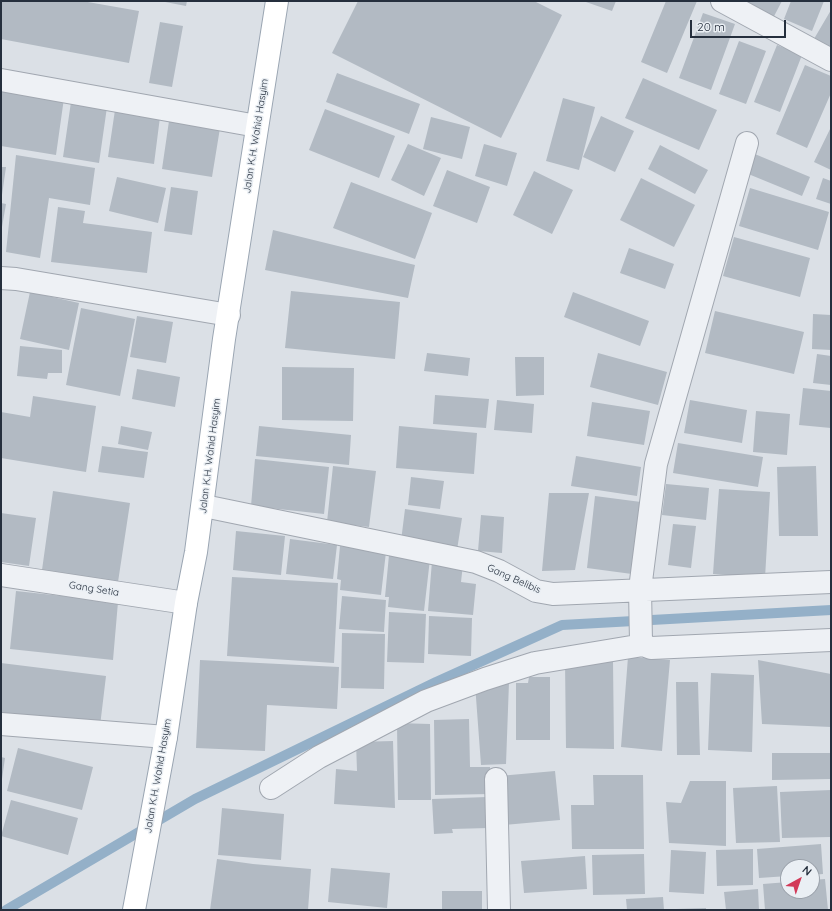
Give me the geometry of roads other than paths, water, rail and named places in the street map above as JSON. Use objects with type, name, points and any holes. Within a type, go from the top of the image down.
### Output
[{"type":"main road","name":"Jalan K.H. Wahid Hasyim","points":[[135,902],[165,744],[186,603],[204,506],[228,315],[277,1]]},
{"type":"street","points":[[722,1],[831,60]]},
{"type":"street","points":[[1,80],[257,126]]},
{"type":"street","points":[[642,644],[640,596],[656,464],[747,142]]},
{"type":"street","points":[[1,278],[228,315]]},
{"type":"street","name":"Gang Belibis","points":[[204,506],[476,562],[499,571],[541,592],[553,594],[640,596],[678,589],[831,582]]},
{"type":"street","name":"Gang Setia","points":[[1,575],[186,603]]},
{"type":"street","points":[[271,788],[319,757],[426,701],[485,679],[535,664],[642,644],[651,648],[831,640]]},
{"type":"street","points":[[1,724],[165,744]]},
{"type":"street","points":[[496,779],[499,910]]},
{"type":"waterway","points":[[6,910],[195,799],[436,682],[562,625],[831,610]]}]
